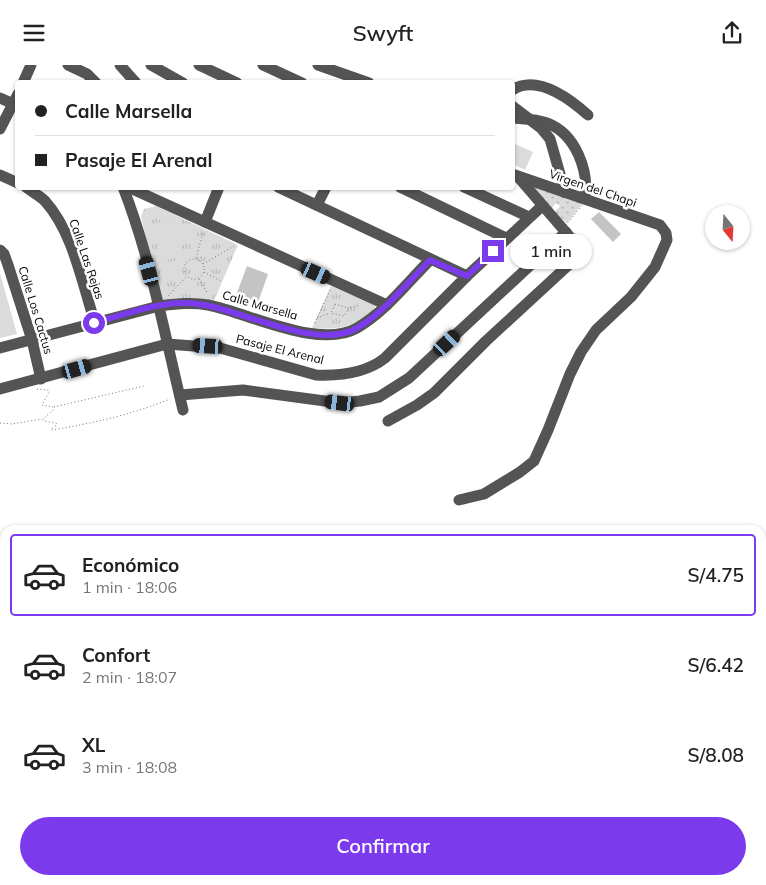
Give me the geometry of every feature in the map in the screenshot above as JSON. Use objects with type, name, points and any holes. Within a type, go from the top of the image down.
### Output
[{"type":"street","points":[[24,80],[32,65]]},
{"type":"street","points":[[68,65],[86,74],[93,80]]},
{"type":"street","points":[[120,65],[133,80]]},
{"type":"street","points":[[152,65],[178,80]]},
{"type":"street","points":[[199,65],[231,80]]},
{"type":"street","points":[[263,65],[296,80]]},
{"type":"street","points":[[318,65],[360,80]]},
{"type":"street","points":[[515,88],[532,85],[556,91],[588,115]]},
{"type":"street","points":[[0,98],[15,101]]},
{"type":"street","points":[[0,129],[15,103]]},
{"type":"street","points":[[515,108],[542,128],[550,139],[564,192]]},
{"type":"street","points":[[515,118],[548,123],[568,138],[578,154],[586,173],[587,189],[585,200]]},
{"type":"street","points":[[0,175],[15,182]]},
{"type":"street","points":[[388,421],[434,393],[486,341],[575,259],[576,244],[515,176]]},
{"type":"street","name":"Virgen del Chapi","points":[[459,500],[484,494],[534,461],[570,374],[581,353],[596,330],[631,297],[655,267],[667,240],[666,233],[660,225],[515,176]]},
{"type":"street","name":"Calle Las Rejas","points":[[30,190],[44,199],[59,219],[70,243],[94,323]]},
{"type":"street","points":[[124,190],[135,218],[159,306],[183,410]]},
{"type":"street","points":[[134,190],[205,226],[245,241],[387,305]]},
{"type":"street","points":[[205,226],[218,190]]},
{"type":"street","points":[[284,190],[467,276]]},
{"type":"street","points":[[317,205],[324,190]]},
{"type":"street","points":[[406,190],[506,238]]},
{"type":"street","points":[[470,190],[529,217]]},
{"type":"street","points":[[135,218],[138,210],[144,203],[154,201]]},
{"type":"street","name":"Pasaje El Arenal","points":[[0,389],[168,343],[220,348],[316,375],[333,375],[370,368],[385,358],[506,238],[542,206]]},
{"type":"street","points":[[180,395],[243,390],[340,403],[379,397],[409,378],[566,232]]},
{"type":"street","name":"Calle Los Cactus","points":[[0,250],[6,260],[32,340],[41,379]]},
{"type":"street","name":"Calle Marsella","points":[[0,348],[159,306],[182,303],[208,305],[289,329],[320,335],[343,333],[356,329],[387,305],[430,260]]},
{"type":"path","points":[[531,186],[585,200],[566,225],[551,212],[531,186]]},
{"type":"path","points":[[196,260],[205,226]]},
{"type":"path","points":[[202,265],[245,241]]},
{"type":"path","points":[[190,260],[196,260],[202,265],[203,272],[198,278],[192,279],[184,271],[185,265],[190,260]]},
{"type":"path","points":[[203,272],[221,281]]},
{"type":"path","points":[[159,306],[187,276]]},
{"type":"path","points":[[198,278],[208,293]]},
{"type":"path","points":[[313,328],[332,287]]},
{"type":"path","points":[[330,313],[335,304],[349,308],[365,303]]},
{"type":"path","points":[[318,318],[330,313],[344,316],[349,308]]},
{"type":"path","points":[[37,391],[48,390],[49,392],[42,405],[53,407],[144,386]]},
{"type":"path","points":[[43,419],[44,421],[56,423],[57,425],[52,430],[88,424],[141,411],[180,395]]},
{"type":"path","points":[[0,423],[12,424],[43,419],[53,410],[53,407]]},
{"type":"green space","points":[[515,144],[533,152],[525,170],[515,165]]},
{"type":"green space","points":[[534,187],[583,203],[567,223],[554,213],[560,206],[556,203],[551,209]]},
{"type":"green space","points":[[156,206],[238,245],[213,303],[163,303],[141,217],[144,209]]},
{"type":"green space","points":[[175,218],[184,256],[161,262],[152,224]]},
{"type":"green space","points":[[0,273],[17,334],[0,338]]},
{"type":"green space","points":[[331,286],[375,305],[374,309],[353,324],[331,329],[312,328]]},
{"type":"building","points":[[599,212],[621,234],[613,242],[591,219]]},
{"type":"building","points":[[247,266],[268,274],[256,308],[234,301]]},
{"type":"route","points":[[94,323],[159,306],[182,303],[208,305],[289,329],[320,335],[343,333],[356,329],[387,305],[430,260],[467,276],[493,251]]}]
